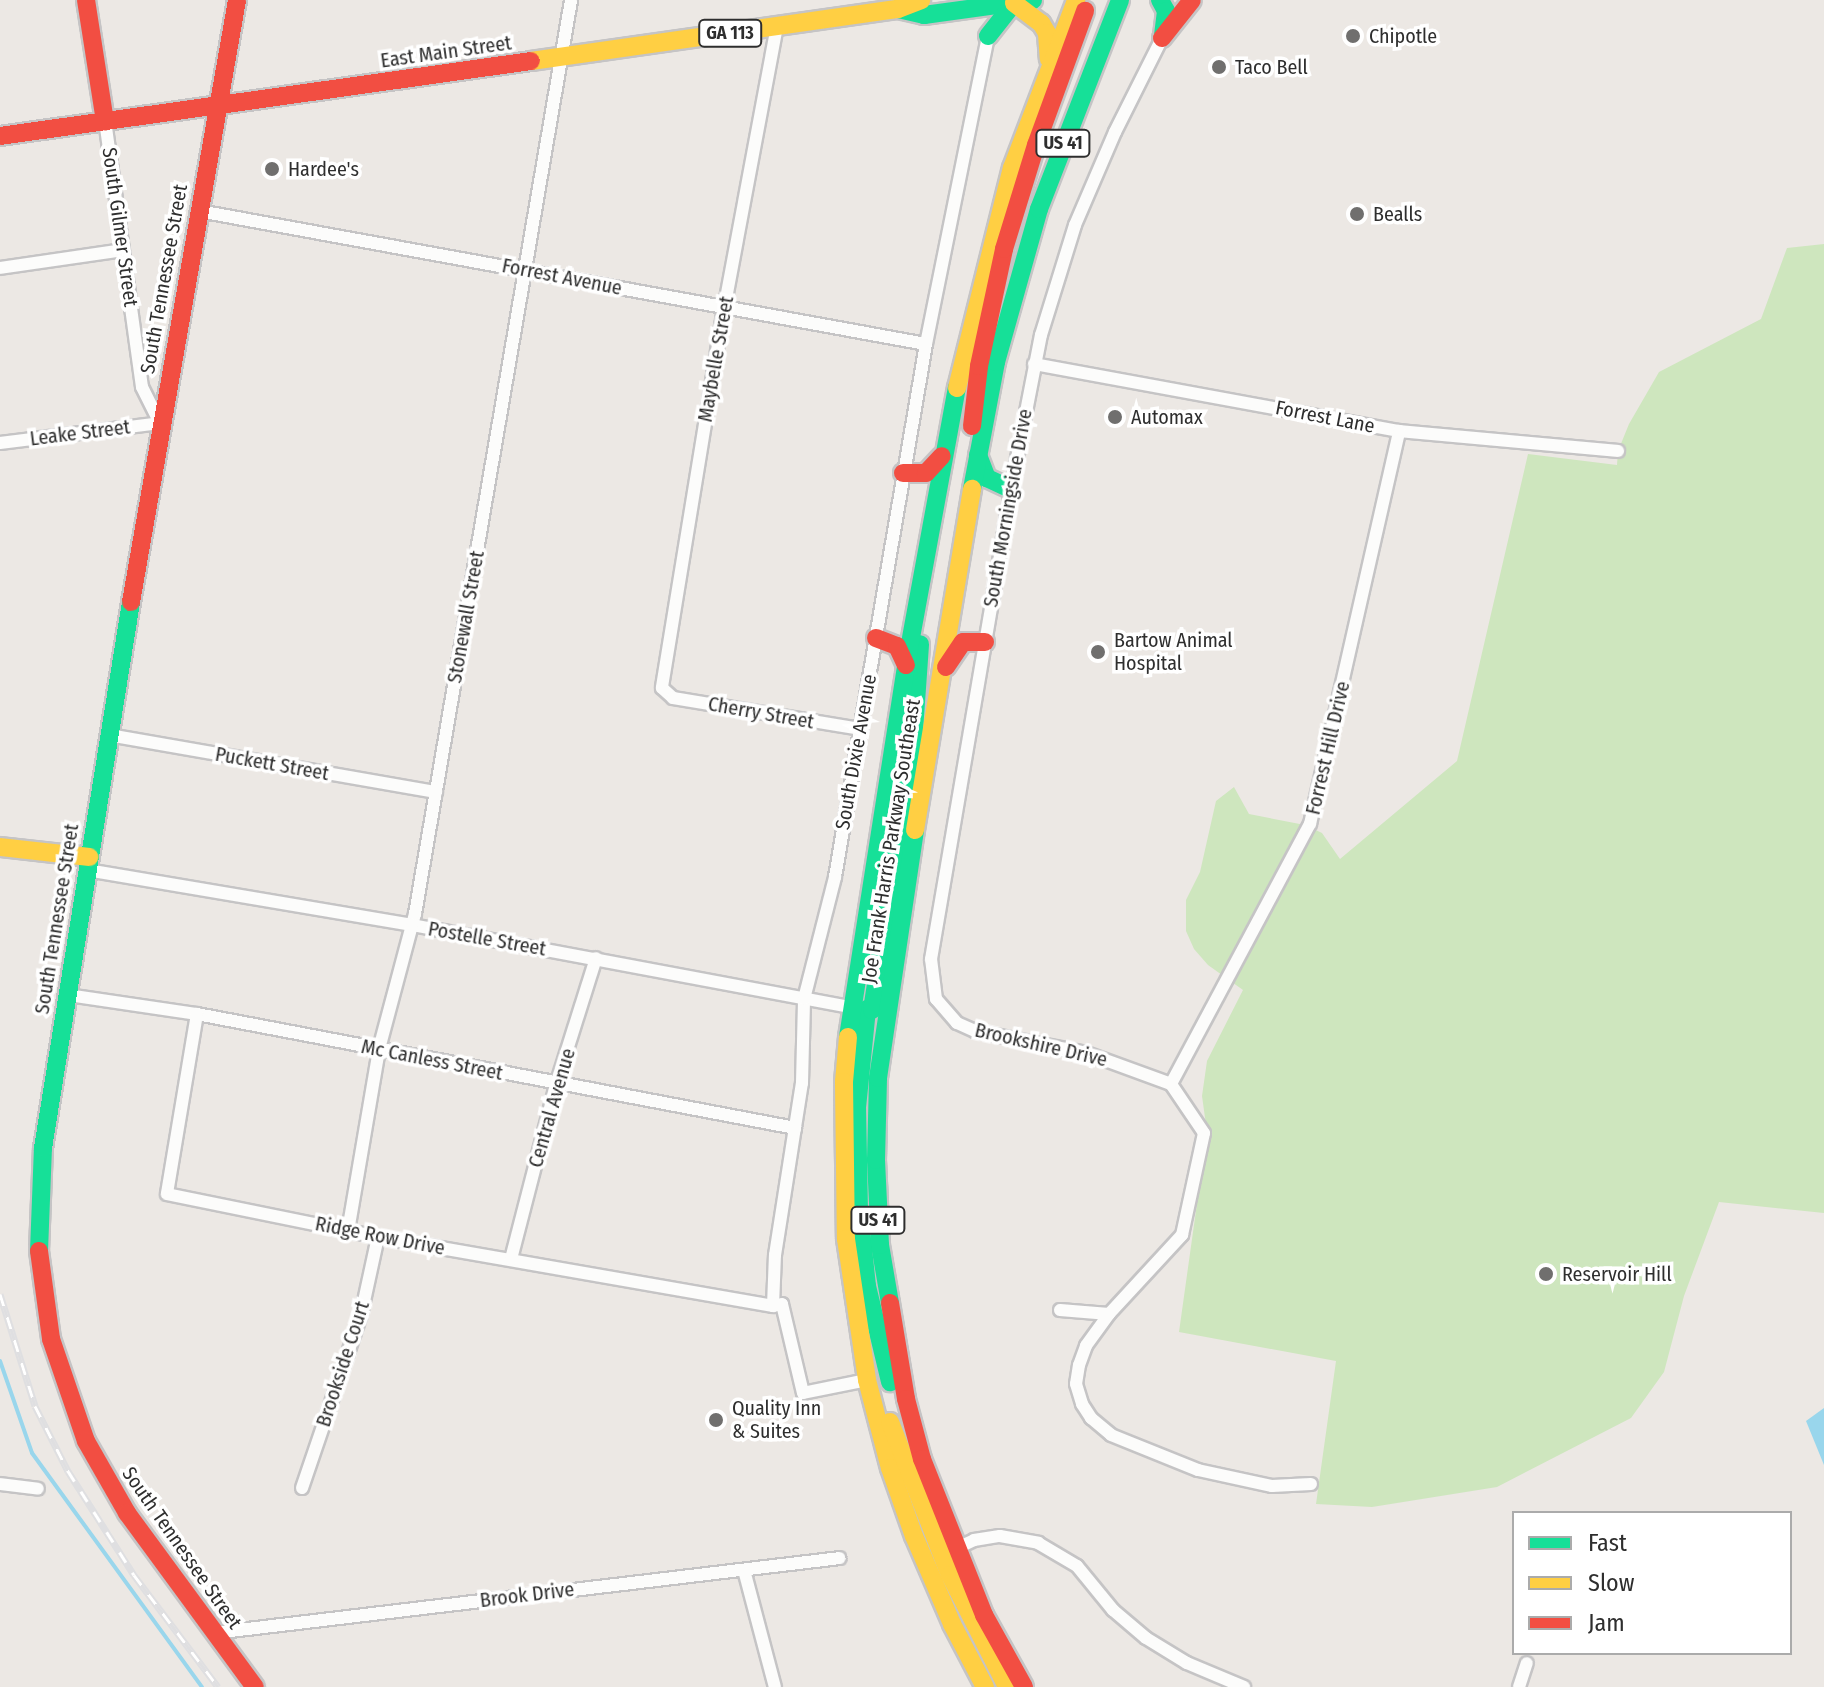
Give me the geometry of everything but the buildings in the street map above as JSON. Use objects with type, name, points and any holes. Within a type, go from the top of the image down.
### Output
[{"type":"main road","points":[[86,0],[105,122]]},
{"type":"main road","name":"South Tennessee Street","points":[[237,0],[160,423],[88,863],[39,1191],[40,1271],[51,1339],[77,1419],[105,1478],[140,1534],[255,1687]]},
{"type":"main road","name":"East Main Street","points":[[0,136],[898,9],[921,0]]},
{"type":"main road","name":"East Main Street","points":[[898,9],[924,15],[1033,0]]},
{"type":"main road","name":"Joe Frank Harris Parkway Southeast","points":[[1024,1687],[984,1615],[955,1549],[912,1424],[886,1293],[877,1204],[876,1116],[869,1010],[906,665],[942,456],[989,247],[1049,68],[1076,0]]},
{"type":"main road","points":[[973,482],[972,417],[996,278],[1028,170],[1089,0]]},
{"type":"main road","name":"Joe Frank Harris Parkway Southeast","points":[[985,1687],[947,1613],[914,1536],[890,1468],[867,1380],[846,1239],[844,1082],[869,1010],[938,685],[999,351],[1030,238],[1062,144],[1120,0]]},
{"type":"main road","points":[[1160,0],[1166,11],[1162,38]]},
{"type":"main road","points":[[1162,38],[1192,0]]},
{"type":"main road","points":[[988,36],[1014,3],[1041,23],[1047,33],[1049,68]]},
{"type":"main road","points":[[964,10],[983,21],[988,36]]},
{"type":"main road","points":[[978,455],[987,478],[1011,489]]},
{"type":"main road","points":[[903,473],[926,473],[942,456]]},
{"type":"main road","points":[[869,1010],[913,745],[920,647],[917,604]]},
{"type":"main road","points":[[876,638],[897,646],[906,665]]},
{"type":"main road","points":[[938,685],[958,646],[968,640],[985,642]]},
{"type":"main road","points":[[0,847],[88,863]]},
{"type":"main road","points":[[863,1357],[874,1372],[950,1575],[1007,1687]]},
{"type":"street","name":"Stonewall Street","points":[[348,1231],[379,1049],[412,925],[571,0]]},
{"type":"street","name":"Maybelle Street","points":[[664,692],[661,684],[724,308],[777,26]]},
{"type":"street","name":"South Dixie Avenue","points":[[773,1306],[775,1255],[802,1083],[804,999],[835,877],[926,344],[988,36]]},
{"type":"street","name":"South Morningside Drive","points":[[936,999],[931,959],[1034,364],[1075,225],[1115,132],[1162,38]]},
{"type":"street","name":"South Gilmer Street","points":[[105,122],[142,387],[160,423]]},
{"type":"street","name":"Forrest Avenue","points":[[199,211],[926,344]]},
{"type":"street","points":[[0,268],[123,250]]},
{"type":"street","name":"Forrest Lane","points":[[1034,364],[1399,431],[1618,451]]},
{"type":"street","name":"Leake Street","points":[[0,443],[160,423]]},
{"type":"street","name":"Forrest Hill Drive","points":[[1171,1084],[1310,824],[1399,431]]},
{"type":"street","name":"Cherry Street","points":[[664,692],[673,698],[861,729]]},
{"type":"street","name":"Puckett Street","points":[[109,735],[436,792]]},
{"type":"street","name":"Postelle Street","points":[[88,863],[869,1010]]},
{"type":"street","name":"Central Avenue","points":[[511,1259],[556,1085],[596,958]]},
{"type":"street","name":"Mc Canless Street","points":[[68,995],[197,1014],[556,1085],[795,1128]]},
{"type":"street","name":"Brookshire Drive","points":[[936,999],[965,1027],[1086,1053],[1171,1084]]},
{"type":"street","name":"Ridge Row Drive","points":[[197,1014],[167,1194],[378,1237],[773,1306]]},
{"type":"street","points":[[1171,1084],[1204,1133],[1182,1235],[1109,1314],[1086,1346],[1076,1384],[1082,1404],[1091,1418],[1111,1435],[1198,1470],[1272,1486],[1311,1484]]},
{"type":"street","name":"Brookside Court","points":[[302,1488],[361,1315],[378,1237]]},
{"type":"street","points":[[773,1306],[782,1304],[803,1393],[867,1380]]},
{"type":"street","points":[[1060,1310],[1109,1314]]},
{"type":"street","points":[[0,1484],[38,1489]]},
{"type":"street","points":[[955,1549],[974,1540],[1000,1536],[1038,1543],[1077,1566],[1113,1610],[1146,1638],[1187,1663],[1244,1687]]},
{"type":"street","name":"Brook Drive","points":[[214,1633],[840,1558]]},
{"type":"street","points":[[744,1570],[775,1687]]},
{"type":"street","points":[[1519,1687],[1527,1663]]},
{"type":"green space","points":[[1824,244],[1824,1213],[1719,1202],[1684,1296],[1664,1372],[1631,1418],[1497,1487],[1372,1507],[1316,1504],[1336,1361],[1179,1332],[1207,1132],[1202,1096],[1207,1061],[1243,990],[1208,965],[1194,949],[1186,931],[1186,900],[1200,872],[1216,801],[1234,787],[1249,814],[1305,825],[1322,833],[1340,859],[1457,761],[1528,454],[1617,465],[1618,451],[1629,424],[1659,372],[1761,319],[1787,248]]},
{"type":"water","points":[[1824,1408],[1824,1465],[1806,1421]]},
{"type":"waterway","points":[[0,1361],[32,1453],[202,1687]]},
{"type":"railway","points":[[0,1294],[35,1406],[68,1471],[134,1575],[218,1687]]},
{"type":"traffic: fast","points":[[898,9],[924,15],[1033,0]]},
{"type":"traffic: fast","points":[[972,489],[996,362],[1039,209],[1120,0]]},
{"type":"traffic: fast","points":[[1160,0],[1166,11],[1163,34]]},
{"type":"traffic: fast","points":[[988,36],[1014,3]]},
{"type":"traffic: fast","points":[[848,1037],[906,665],[957,388]]},
{"type":"traffic: fast","points":[[978,455],[987,478],[1011,489]]},
{"type":"traffic: fast","points":[[39,1251],[43,1148],[131,602]]},
{"type":"traffic: fast","points":[[872,1010],[913,745],[920,644]]},
{"type":"traffic: fast","points":[[890,1303],[880,1245],[876,1160],[878,1078],[915,830]]},
{"type":"traffic: fast","points":[[867,1009],[857,1107],[859,1210],[867,1286],[890,1382]]},
{"type":"traffic: slow","points":[[531,61],[898,9],[921,0]]},
{"type":"traffic: slow","points":[[957,388],[1012,168],[1076,0]]},
{"type":"traffic: slow","points":[[1014,3],[1041,23],[1047,33],[1049,59]]},
{"type":"traffic: slow","points":[[915,830],[972,489]]},
{"type":"traffic: slow","points":[[0,847],[89,857]]},
{"type":"traffic: slow","points":[[848,1037],[844,1082],[846,1239],[867,1380],[890,1468],[914,1536],[952,1624],[985,1687]]},
{"type":"traffic: slow","points":[[890,1422],[950,1575],[1007,1687]]},
{"type":"traffic: jam","points":[[86,0],[105,122]]},
{"type":"traffic: jam","points":[[131,602],[237,0]]},
{"type":"traffic: jam","points":[[1162,38],[1192,0]]},
{"type":"traffic: jam","points":[[972,426],[979,366],[1004,249],[1036,145],[1085,11]]},
{"type":"traffic: jam","points":[[0,136],[531,61]]},
{"type":"traffic: jam","points":[[903,473],[926,473],[942,456]]},
{"type":"traffic: jam","points":[[876,638],[897,646],[906,665]]},
{"type":"traffic: jam","points":[[946,667],[963,642],[985,642]]},
{"type":"traffic: jam","points":[[39,1251],[51,1339],[86,1441],[127,1513],[255,1687]]},
{"type":"traffic: jam","points":[[890,1303],[906,1399],[922,1459],[984,1615],[1024,1687]]},
{"type":"place","name":"Chipotle","points":[[1353,36]]},
{"type":"place","name":"Taco Bell","points":[[1219,67]]},
{"type":"place","name":"Hardee's","points":[[272,169]]},
{"type":"place","name":"Bealls","points":[[1357,214]]},
{"type":"place","name":"Automax","points":[[1115,417]]},
{"type":"place","name":"Bartow Animal Hospital","points":[[1098,652]]},
{"type":"place","name":"Reservoir Hill","points":[[1546,1274]]},
{"type":"place","name":"Quality Inn & Suites","points":[[716,1420]]}]
